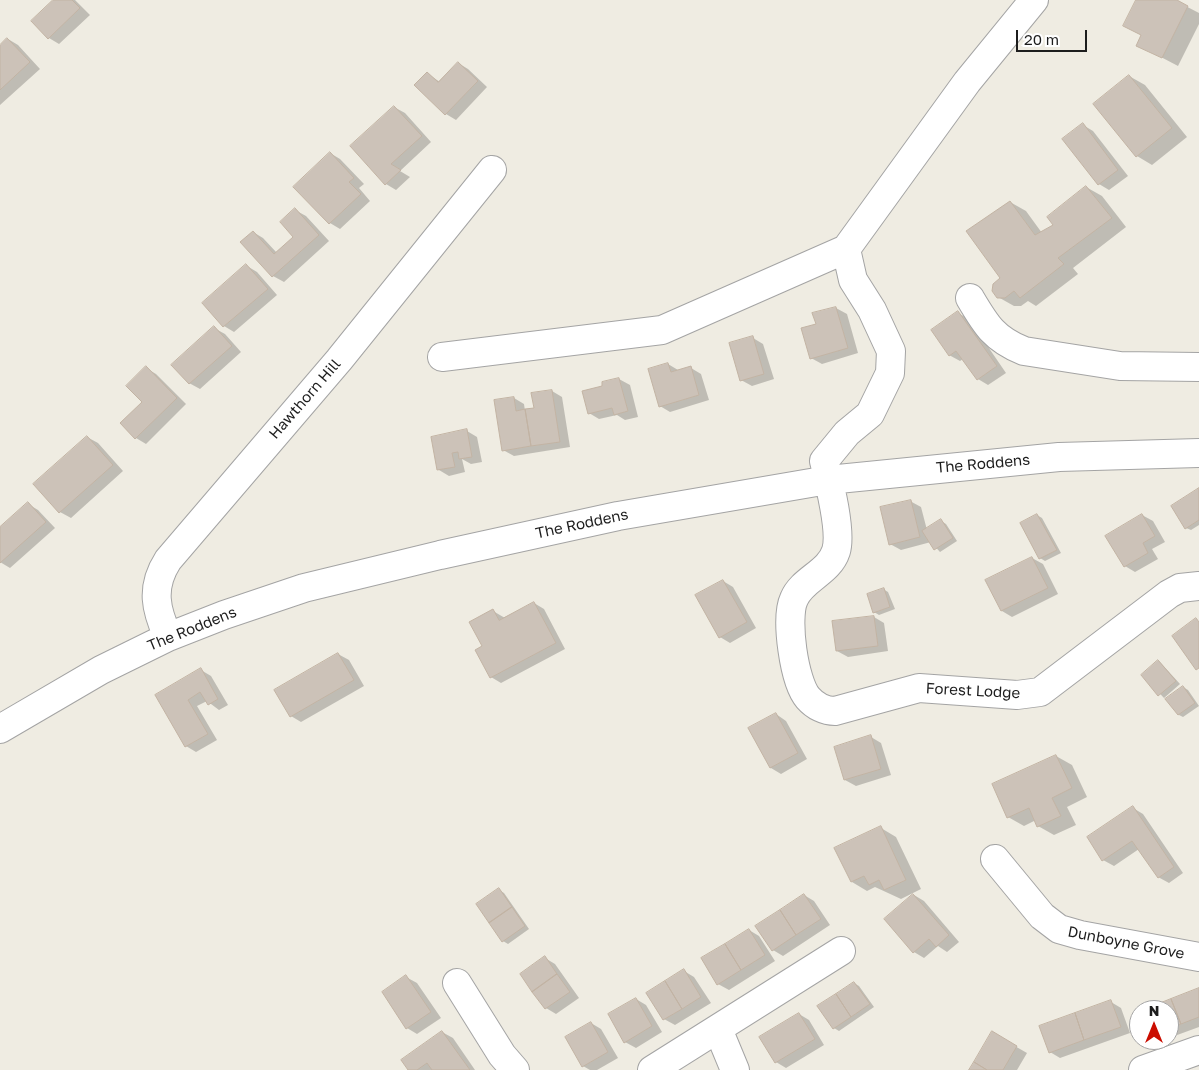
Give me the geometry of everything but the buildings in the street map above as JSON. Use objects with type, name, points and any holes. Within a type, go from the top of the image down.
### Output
[{"type":"street","points":[[442,357],[662,330],[846,249],[968,82],[1034,0]]},
{"type":"street","name":"Hawthorn Hill","points":[[168,637],[158,616],[155,592],[162,571],[172,555],[339,360],[492,170]]},
{"type":"street","name":"Forest Lodge","points":[[846,249],[853,280],[872,310],[891,350],[890,373],[870,414],[847,433],[824,461],[836,531],[836,550],[824,570],[795,596],[789,617],[803,690],[810,700],[827,710],[844,710],[919,688],[1017,695],[1040,692],[1169,594],[1180,588],[1199,586]]},
{"type":"street","points":[[970,298],[992,332],[1011,345],[1024,350],[1120,366],[1199,367]]},
{"type":"street","name":"The Roddens","points":[[0,729],[100,670],[168,637],[224,615],[304,588],[440,555],[618,516],[828,480],[1059,457],[1199,453]]},
{"type":"street","name":"Dunboyne Grove","points":[[995,859],[1042,916],[1059,929],[1080,935],[1199,957]]},
{"type":"street","points":[[652,1070],[841,951]]},
{"type":"street","points":[[457,983],[502,1055],[515,1070]]},
{"type":"street","points":[[718,1029],[734,1070]]},
{"type":"street","points":[[1143,1070],[1199,1050]]}]
